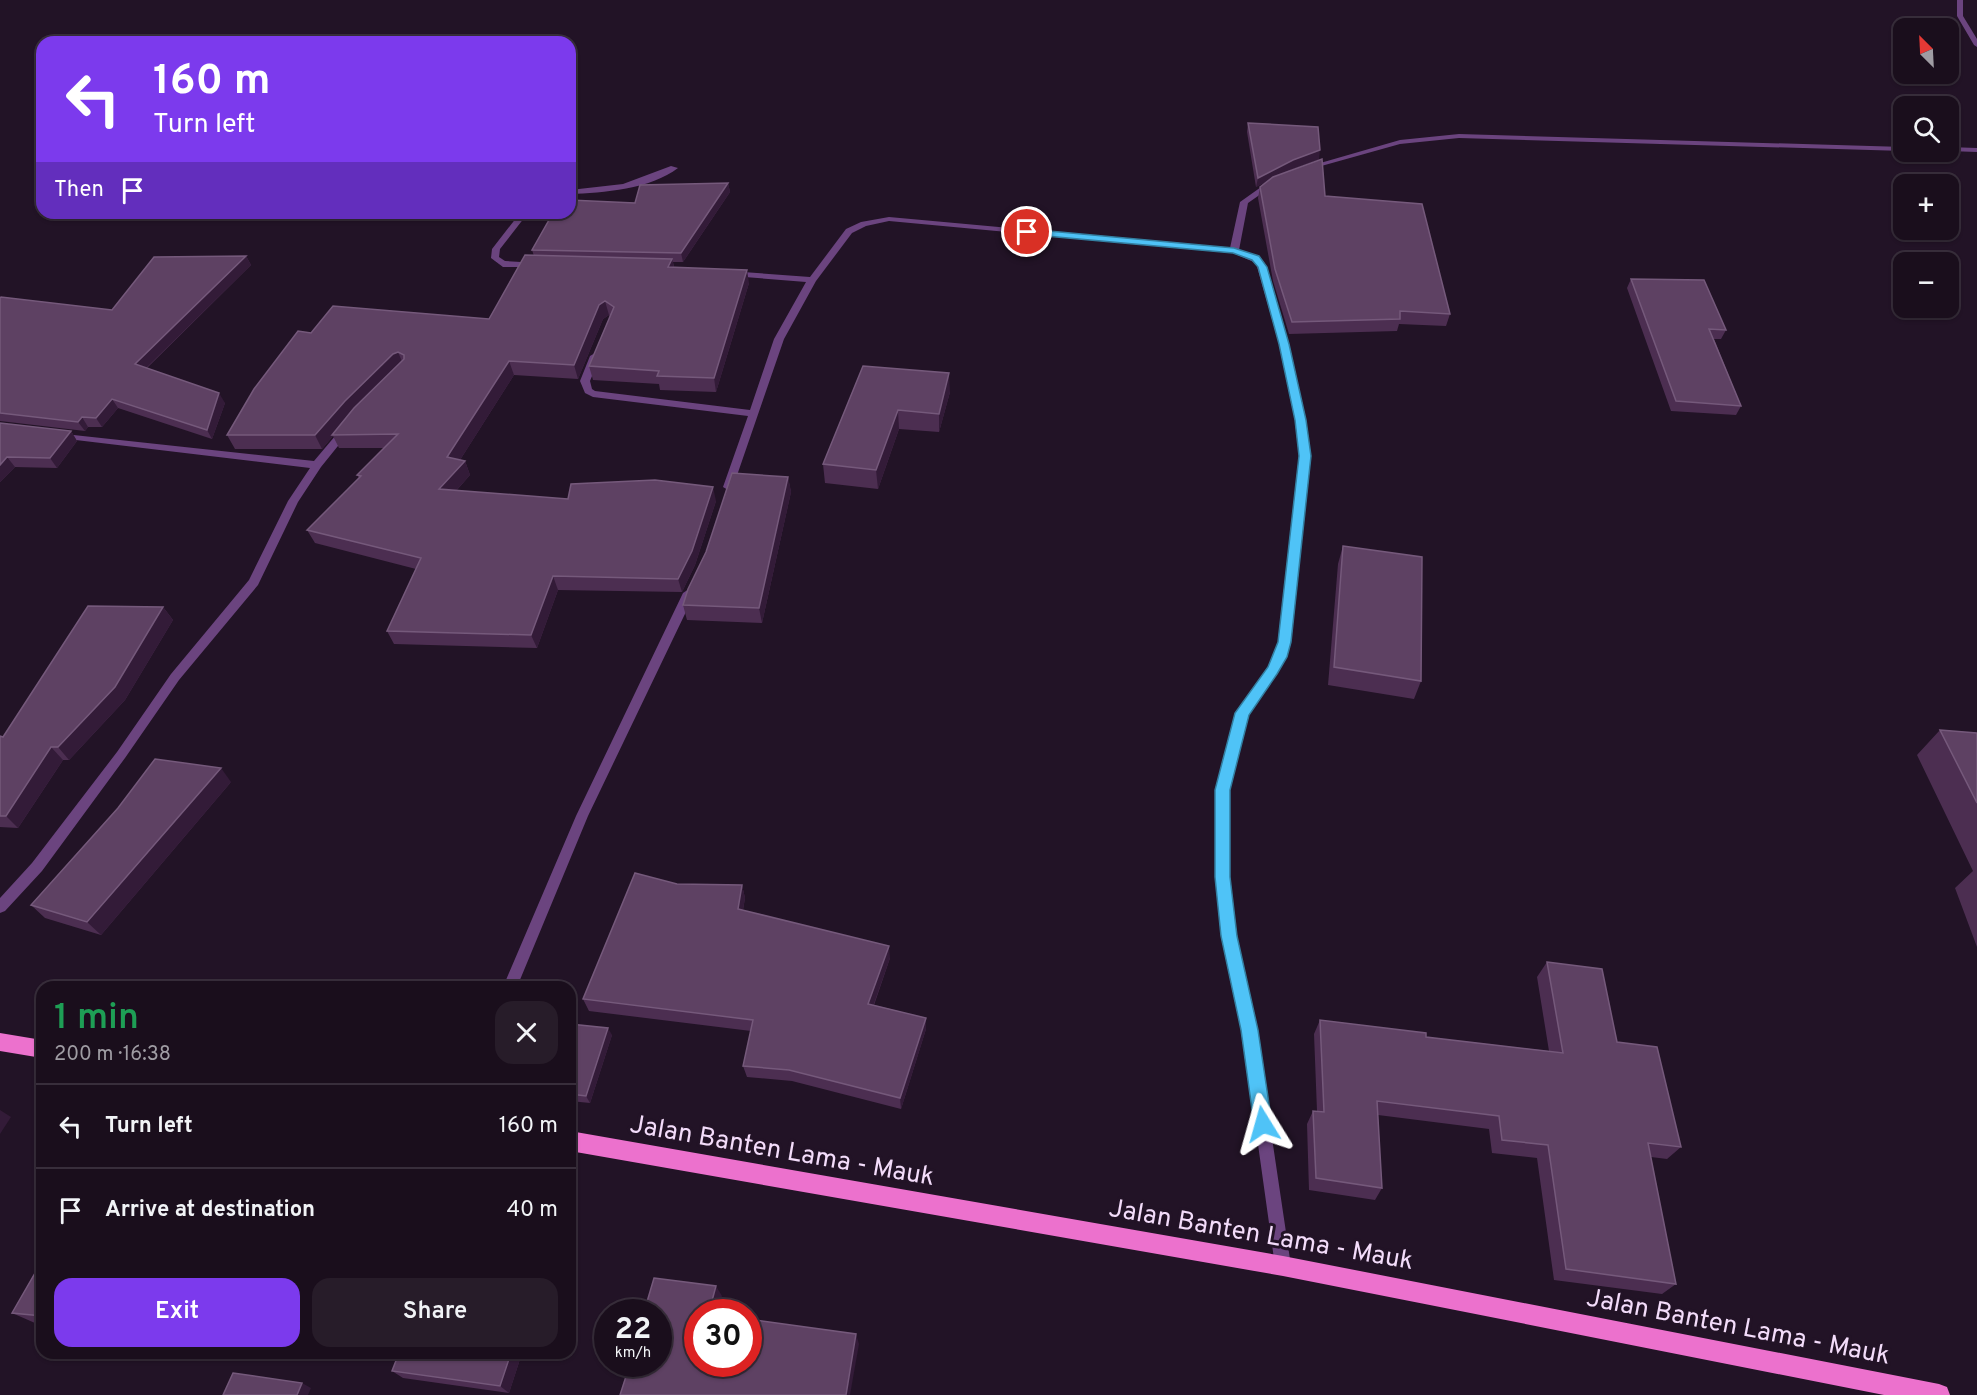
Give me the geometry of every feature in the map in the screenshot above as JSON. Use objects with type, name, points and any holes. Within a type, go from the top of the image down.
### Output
[{"type":"main road","points":[[0,1042],[36,1048]]},
{"type":"main road","name":"Jalan Banten Lama - Mauk","points":[[576,1143],[1283,1266],[1939,1395]]},
{"type":"street","points":[[1960,0],[1960,16],[1977,45]]},
{"type":"street","points":[[1301,170],[1400,142],[1459,136],[1893,148]]},
{"type":"street","points":[[1959,149],[1977,150]]},
{"type":"street","points":[[576,192],[619,189],[648,180],[674,168]]},
{"type":"street","points":[[1234,250],[1244,202],[1253,194],[1283,177]]},
{"type":"street","points":[[519,219],[496,249],[495,258],[503,264],[549,265]]},
{"type":"street","points":[[724,500],[779,339],[812,280],[849,231],[864,224],[889,219],[1234,250],[1255,258],[1262,267],[1284,344],[1301,420],[1305,456],[1284,642],[1280,657],[1272,671],[1242,713],[1222,790],[1222,877],[1229,936],[1249,1030],[1283,1266]]},
{"type":"street","points":[[717,272],[812,280]]},
{"type":"street","points":[[598,350],[585,381],[588,391],[752,413]]},
{"type":"street","points":[[0,907],[37,867],[121,755],[175,676],[254,582],[293,501],[317,465],[356,418]]},
{"type":"street","points":[[43,433],[317,465]]},
{"type":"street","points":[[513,981],[582,816],[692,587]]},
{"type":"building","points":[[1248,123],[1318,127],[1320,150],[1293,160],[1258,178]]},
{"type":"building","points":[[1322,159],[1325,196],[1422,204],[1450,314],[1400,311],[1400,319],[1292,322],[1275,269],[1260,187],[1273,177]]},
{"type":"building","points":[[728,183],[681,253],[532,250],[550,219],[576,219],[576,200],[635,203],[640,185]]},
{"type":"building","points":[[525,255],[672,259],[668,267],[747,270],[714,378],[657,376],[659,371],[589,366],[614,307],[605,301],[599,305],[574,365],[509,361],[447,457],[465,461],[439,489],[568,499],[571,484],[655,480],[713,487],[692,551],[678,579],[553,576],[531,635],[387,631],[421,558],[307,530],[361,476],[357,475],[398,434],[332,435],[354,408],[404,359],[404,355],[398,352],[393,354],[345,401],[315,435],[227,435],[254,389],[298,331],[311,333],[333,306],[489,319]]},
{"type":"building","points":[[246,256],[135,364],[219,393],[207,430],[112,399],[96,418],[82,417],[78,422],[0,413],[1,297],[112,310],[154,257]]},
{"type":"building","points":[[1631,279],[1704,280],[1726,330],[1709,329],[1741,406],[1676,401]]},
{"type":"building","points":[[863,366],[949,373],[939,414],[898,410],[876,470],[823,464]]},
{"type":"building","points":[[0,423],[71,431],[50,458],[7,457],[0,465]]},
{"type":"building","points":[[732,473],[788,477],[759,608],[683,605],[706,552]]},
{"type":"building","points":[[1343,546],[1422,557],[1421,681],[1334,667]]},
{"type":"building","points":[[88,606],[163,607],[115,687],[58,747],[51,747],[6,816],[0,816],[0,736],[3,737]]},
{"type":"building","points":[[1940,730],[1977,733],[1977,803]]},
{"type":"building","points":[[155,759],[221,768],[87,922],[31,905],[118,808]]},
{"type":"building","points":[[635,873],[677,884],[742,885],[738,909],[889,946],[868,1004],[926,1018],[900,1098],[789,1070],[743,1066],[753,1020],[583,999]]},
{"type":"building","points":[[1547,962],[1602,969],[1617,1042],[1657,1047],[1681,1147],[1648,1143],[1676,1284],[1566,1269],[1548,1145],[1502,1140],[1499,1116],[1377,1101],[1382,1188],[1316,1178],[1313,1111],[1324,1112],[1320,1020],[1426,1033],[1426,1037],[1563,1053]]},
{"type":"building","points":[[576,1025],[608,1028],[586,1096],[576,1095]]},
{"type":"building","points":[[36,1271],[36,1315],[12,1313]]},
{"type":"building","points":[[654,1278],[716,1286],[712,1299],[684,1299],[684,1377],[762,1377],[762,1321],[856,1334],[846,1395],[620,1395],[626,1377],[672,1377],[672,1299],[648,1299]]},
{"type":"building","points":[[397,1359],[509,1359],[500,1386],[392,1371]]},
{"type":"building","points":[[233,1373],[302,1383],[297,1395],[223,1395]]},
{"type":"route","points":[[1027,232],[1234,250],[1244,253],[1260,262],[1284,344],[1301,420],[1305,456],[1284,642],[1280,657],[1272,671],[1242,713],[1222,790],[1222,877],[1229,936],[1249,1030],[1263,1124]]}]
